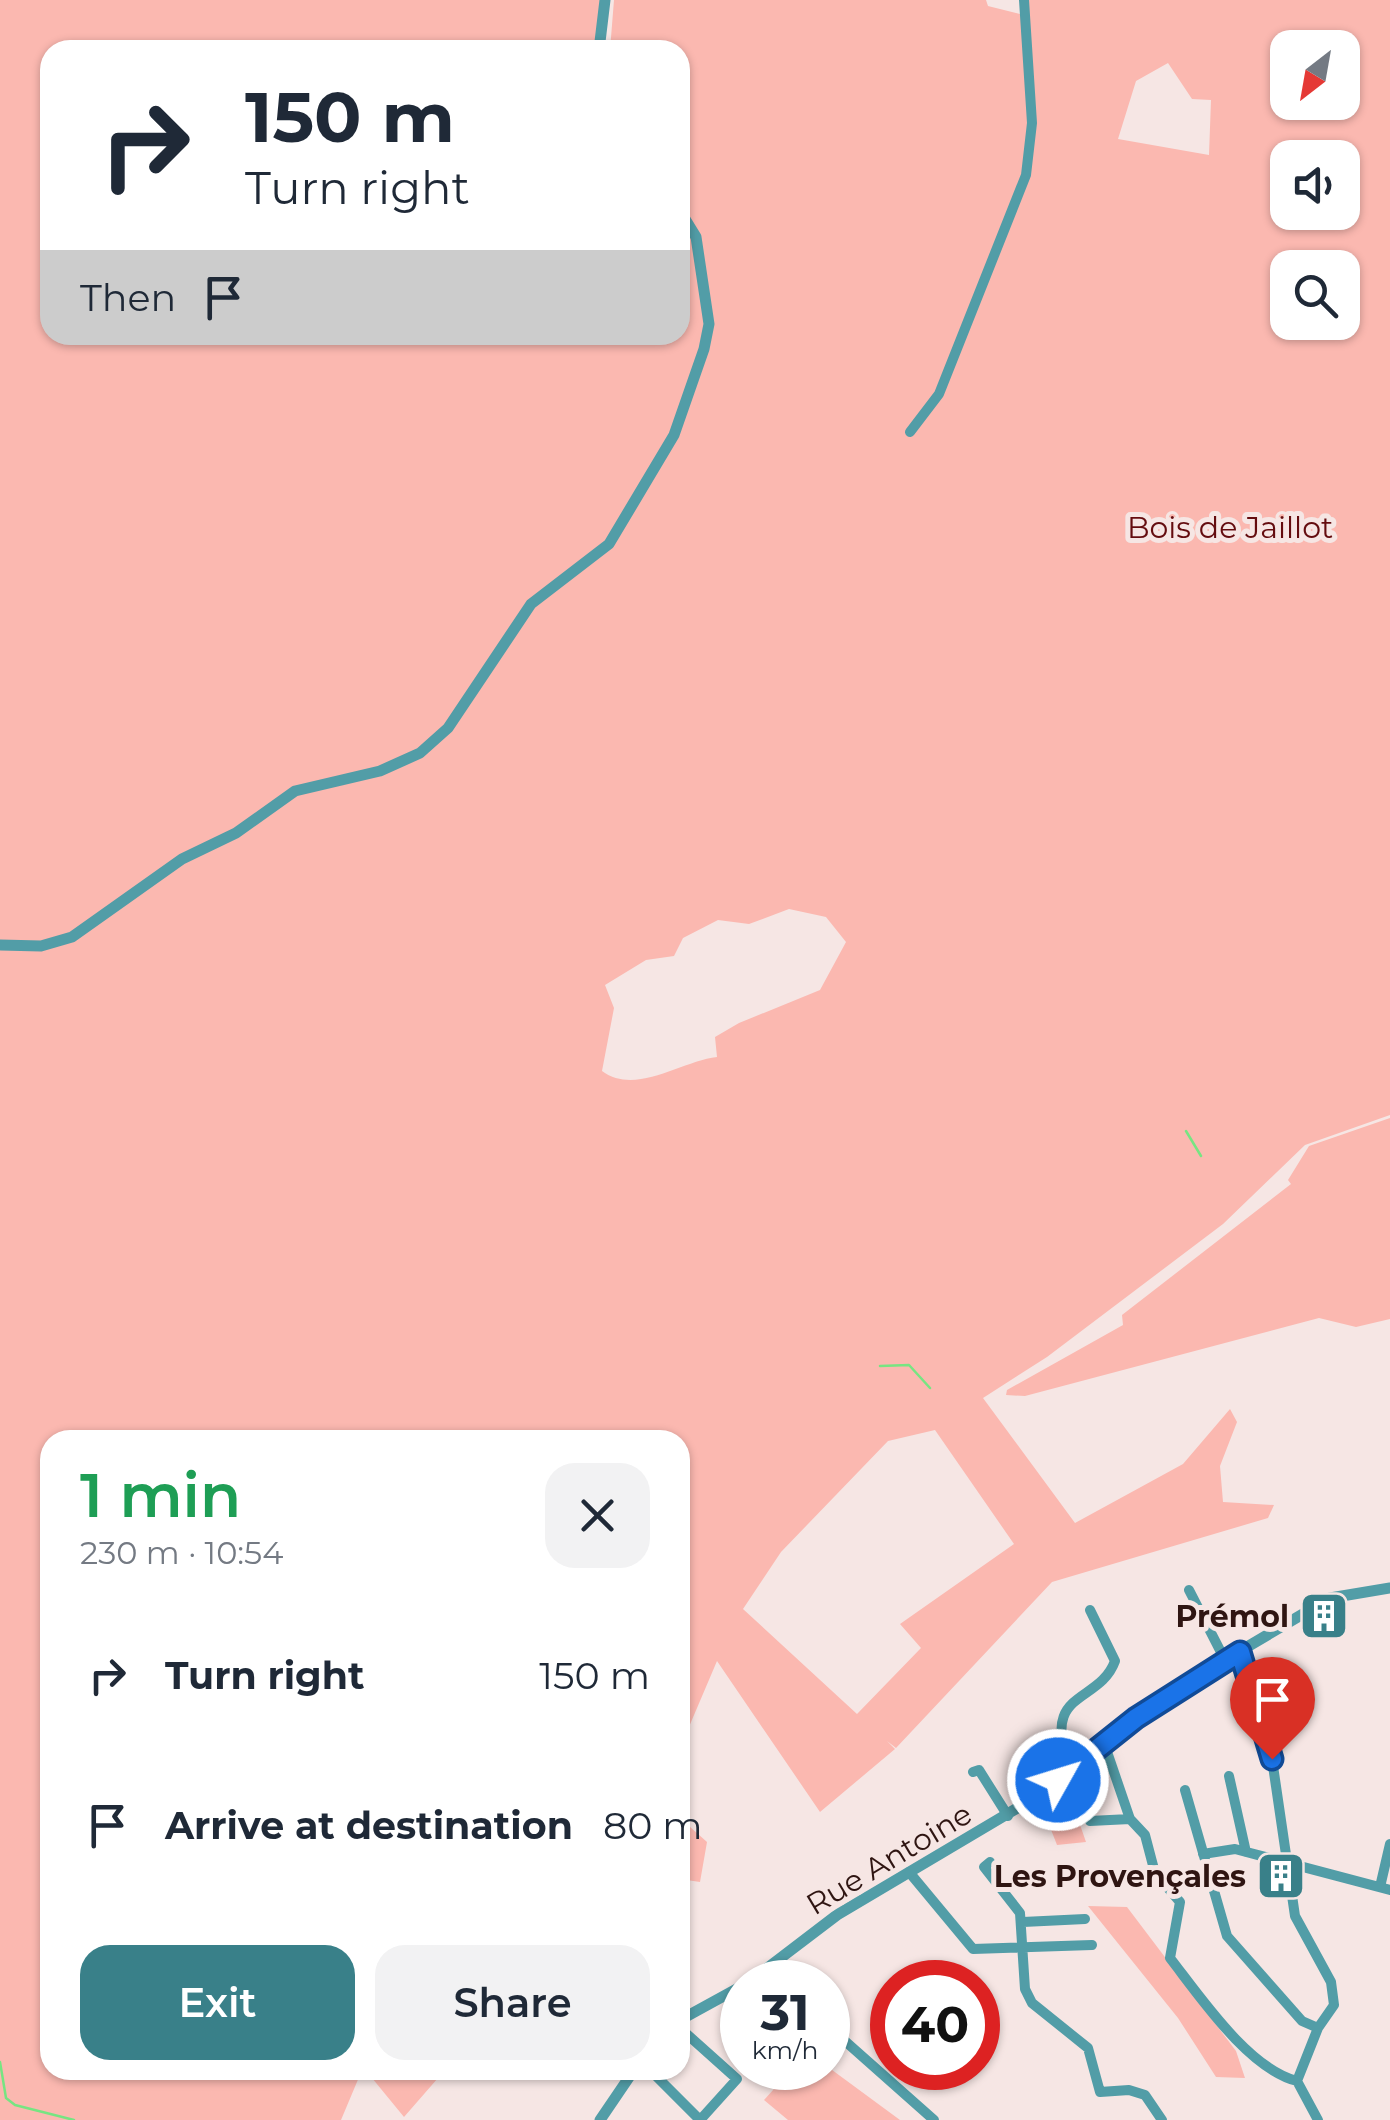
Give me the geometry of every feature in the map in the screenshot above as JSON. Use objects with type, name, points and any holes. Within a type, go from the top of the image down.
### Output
[{"type":"street","points":[[601,40],[606,0]]},
{"type":"street","points":[[910,432],[939,394],[1026,175],[1032,124],[1024,0]]},
{"type":"street","points":[[0,945],[48,945],[72,937],[182,859],[236,833],[295,791],[380,771],[420,752],[448,728],[532,604],[608,544],[674,435],[704,350],[708,324],[696,237],[690,227]]},
{"type":"street","name":"Rue Antoine","points":[[780,1960],[837,1915],[1008,1816],[1104,1743],[1225,1660],[1330,1598],[1390,1588]]},
{"type":"street","points":[[1189,1590],[1225,1660]]},
{"type":"street","points":[[1071,1769],[1062,1734],[1066,1712],[1079,1694],[1110,1676],[1116,1662],[1090,1610]]},
{"type":"street","points":[[1240,1652],[1272,1759],[1295,1916],[1331,1982],[1334,2005],[1318,2028],[1297,2080],[1318,2120]]},
{"type":"street","points":[[1104,1743],[1130,1819],[1145,1835],[1154,1873],[1180,1902],[1170,1958],[1255,2062],[1279,2076],[1297,2080]]},
{"type":"street","points":[[973,1772],[979,1770],[1008,1816]]},
{"type":"street","points":[[1229,1776],[1246,1852]]},
{"type":"street","points":[[1080,1790],[1090,1821],[1130,1819]]},
{"type":"street","points":[[1185,1790],[1227,1936],[1302,2021],[1318,2028]]},
{"type":"street","points":[[1203,1854],[1234,1848],[1385,1888],[1390,1844]]},
{"type":"street","points":[[990,1862],[984,1867],[1023,1922],[1025,1989],[1032,2004],[1088,2048],[1100,2092],[1129,2090],[1145,2094],[1162,2120]]},
{"type":"street","points":[[909,1872],[973,1949],[1092,1945]]},
{"type":"street","points":[[1023,1922],[1085,1919]]},
{"type":"street","points":[[690,2015],[720,1998]]},
{"type":"street","points":[[660,2080],[700,2120],[737,2079],[690,2037]]},
{"type":"street","points":[[850,2046],[934,2120]]},
{"type":"street","points":[[600,2120],[627,2080]]},
{"type":"green space","name":"Bois de Jaillot","points":[[0,0],[600,0],[595,40],[40,40],[40,345],[690,345],[690,40],[611,40],[614,0],[986,0],[988,6],[1024,15],[1024,0],[1390,0],[1390,1115],[1305,1145],[1223,1224],[1047,1357],[983,1398],[1075,1523],[1183,1464],[1230,1409],[1237,1422],[1220,1466],[1223,1502],[1274,1505],[1268,1518],[1052,1582],[896,1748],[887,1741],[895,1749],[820,1812],[717,1661],[690,1724],[690,1430],[40,1430],[40,2080],[358,2080],[341,2120],[0,2120]],"holes":[[[1168,63],[1192,99],[1211,100],[1209,155],[1118,139],[1136,81]],[[789,909],[826,917],[846,942],[820,990],[715,1037],[717,1057],[644,1079],[615,1078],[602,1071],[614,1008],[605,985],[646,960],[674,956],[683,938],[718,920],[749,924]],[[935,1430],[1014,1544],[900,1624],[921,1648],[857,1714],[743,1609],[781,1552],[888,1441]]]},
{"type":"green space","points":[[1390,1118],[1390,1319],[1356,1327],[1319,1318],[1025,1396],[1006,1395],[1007,1390],[1123,1325],[1122,1315],[1291,1184],[1288,1180],[1309,1146]]},
{"type":"green space","points":[[1067,1787],[1086,1842],[1057,1845],[1041,1804]]},
{"type":"green space","points":[[690,1827],[707,1842],[700,1882],[690,1880]]},
{"type":"green space","points":[[1088,1906],[1127,1907],[1236,2051],[1245,2078],[1216,2077],[1178,2018]]},
{"type":"green space","points":[[374,2080],[436,2080],[404,2117]]},
{"type":"green space","points":[[850,2083],[900,2120],[788,2120],[764,2100],[773,2090],[850,2090]]},
{"type":"waterway","points":[[1186,1131],[1201,1156]]},
{"type":"waterway","points":[[880,1366],[909,1365],[930,1388]]},
{"type":"waterway","points":[[0,2062],[6,2098],[15,2105],[74,2120]]},
{"type":"place","name":"Prémol","points":[[1324,1616]]},
{"type":"place","name":"Les Provençales","points":[[1281,1876]]},
{"type":"route","points":[[1058,1780],[1136,1718],[1240,1652],[1272,1759]]}]
